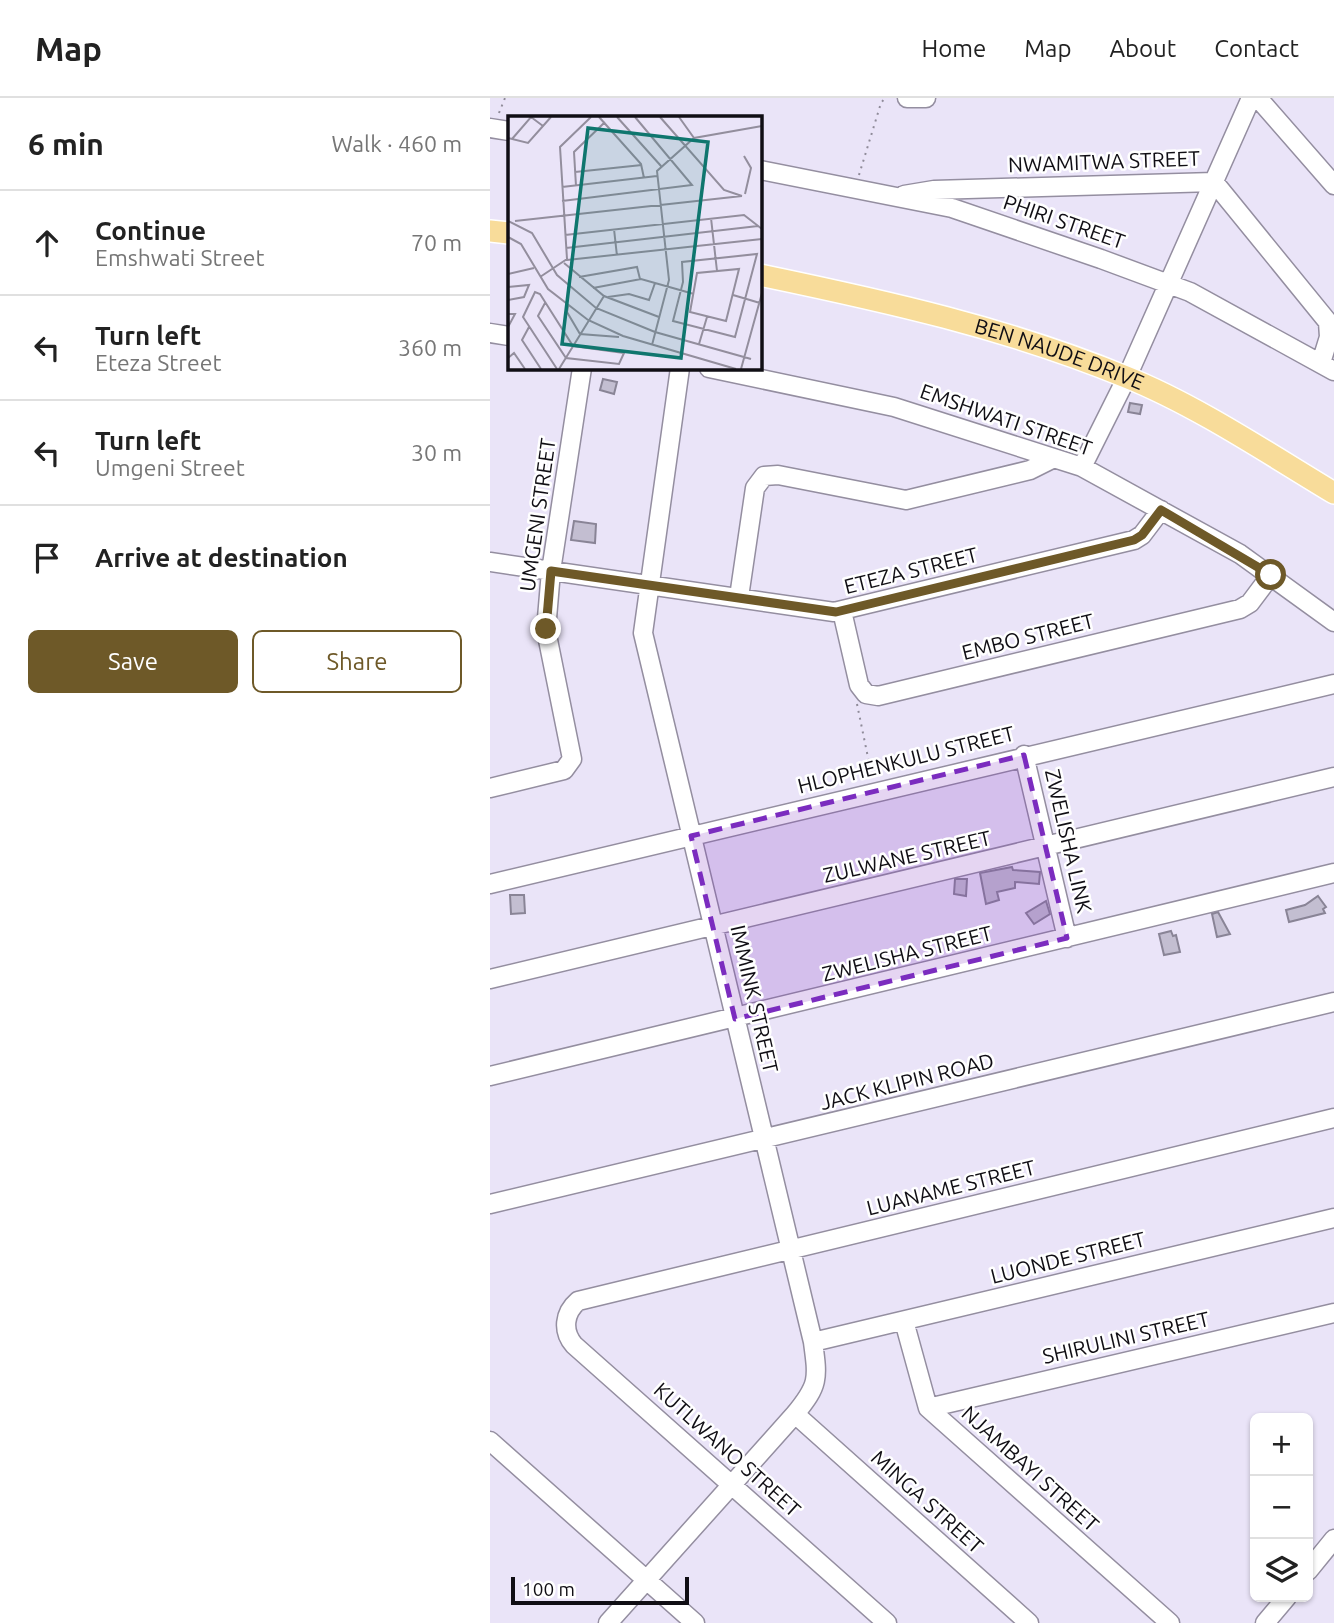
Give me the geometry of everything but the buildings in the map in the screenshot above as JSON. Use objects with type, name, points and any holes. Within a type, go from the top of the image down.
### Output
[{"type":"main road","points":[[490,230],[508,233]]},
{"type":"main road","name":"BEN NAUDE DRIVE","points":[[761,275],[936,313],[1127,377],[1265,451],[1334,494]]},
{"type":"street","points":[[907,98],[926,98]]},
{"type":"street","points":[[1083,467],[1127,377],[1251,98]]},
{"type":"street","points":[[1258,98],[1334,185]]},
{"type":"street","name":"PHIRI STREET","points":[[761,170],[952,208],[1169,283],[1327,367]]},
{"type":"street","name":"NWAMITWA STREET","points":[[898,198],[910,193],[934,190],[1214,181],[1328,322],[1327,367]]},
{"type":"street","points":[[490,334],[508,336]]},
{"type":"street","name":"UMGENI STREET","points":[[490,788],[564,770],[570,764],[572,751],[546,635],[551,571],[582,369]]},
{"type":"street","name":"IMMINK STREET","points":[[608,1623],[795,1414],[817,1383],[813,1342],[643,633],[680,369]]},
{"type":"street","name":"EMSHWATI STREET","points":[[714,369],[894,407],[1083,467],[1271,575],[1334,622]]},
{"type":"street","points":[[739,597],[755,488],[764,476],[778,475],[906,500],[1030,470],[1052,459]]},
{"type":"street","name":"ETEZA STREET","points":[[490,562],[842,611],[1134,540],[1142,535],[1161,510]]},
{"type":"street","name":"EMBO STREET","points":[[864,692],[882,696],[1240,609],[1251,603],[1271,575]]},
{"type":"street","points":[[842,611],[858,682],[864,692]]},
{"type":"street","name":"HLOPHENKULU STREET","points":[[490,884],[1024,755],[1334,684]]},
{"type":"street","name":"ZWELISHA LINK","points":[[1024,755],[1067,938]]},
{"type":"street","name":"ZULWANE STREET","points":[[490,979],[1334,777]]},
{"type":"street","name":"ZWELISHA STREET","points":[[490,1076],[1334,873]]},
{"type":"street","name":"JACK KLIPIN ROAD","points":[[490,1204],[1334,1002]]},
{"type":"street","name":"LUANAME STREET","points":[[578,1301],[1334,1118]]},
{"type":"street","name":"LUONDE STREET","points":[[813,1342],[1334,1218]]},
{"type":"street","name":"KUTLWANO STREET","points":[[578,1301],[568,1312],[566,1332],[570,1340],[887,1623]]},
{"type":"street","name":"SHIRULINI STREET","points":[[928,1408],[1334,1313]]},
{"type":"street","name":"NJAMBAYI STREET","points":[[904,1321],[928,1408],[1170,1623]]},
{"type":"street","name":"MINGA STREET","points":[[795,1414],[1029,1623]]},
{"type":"street","points":[[490,1441],[695,1623]]},
{"type":"street","points":[[1313,1565],[1334,1539]]},
{"type":"street","points":[[1265,1623],[1283,1602]]},
{"type":"path","points":[[497,129],[505,98]]},
{"type":"path","points":[[855,189],[881,103],[886,98]]},
{"type":"path","points":[[864,692],[856,705],[875,791]]},
{"type":"highlighted area","points":[[1024,755],[1067,938],[735,1019],[691,836]]},
{"type":"route","points":[[546,629],[551,571],[836,612],[1134,540],[1142,535],[1161,510],[1240,554],[1271,575]]}]
